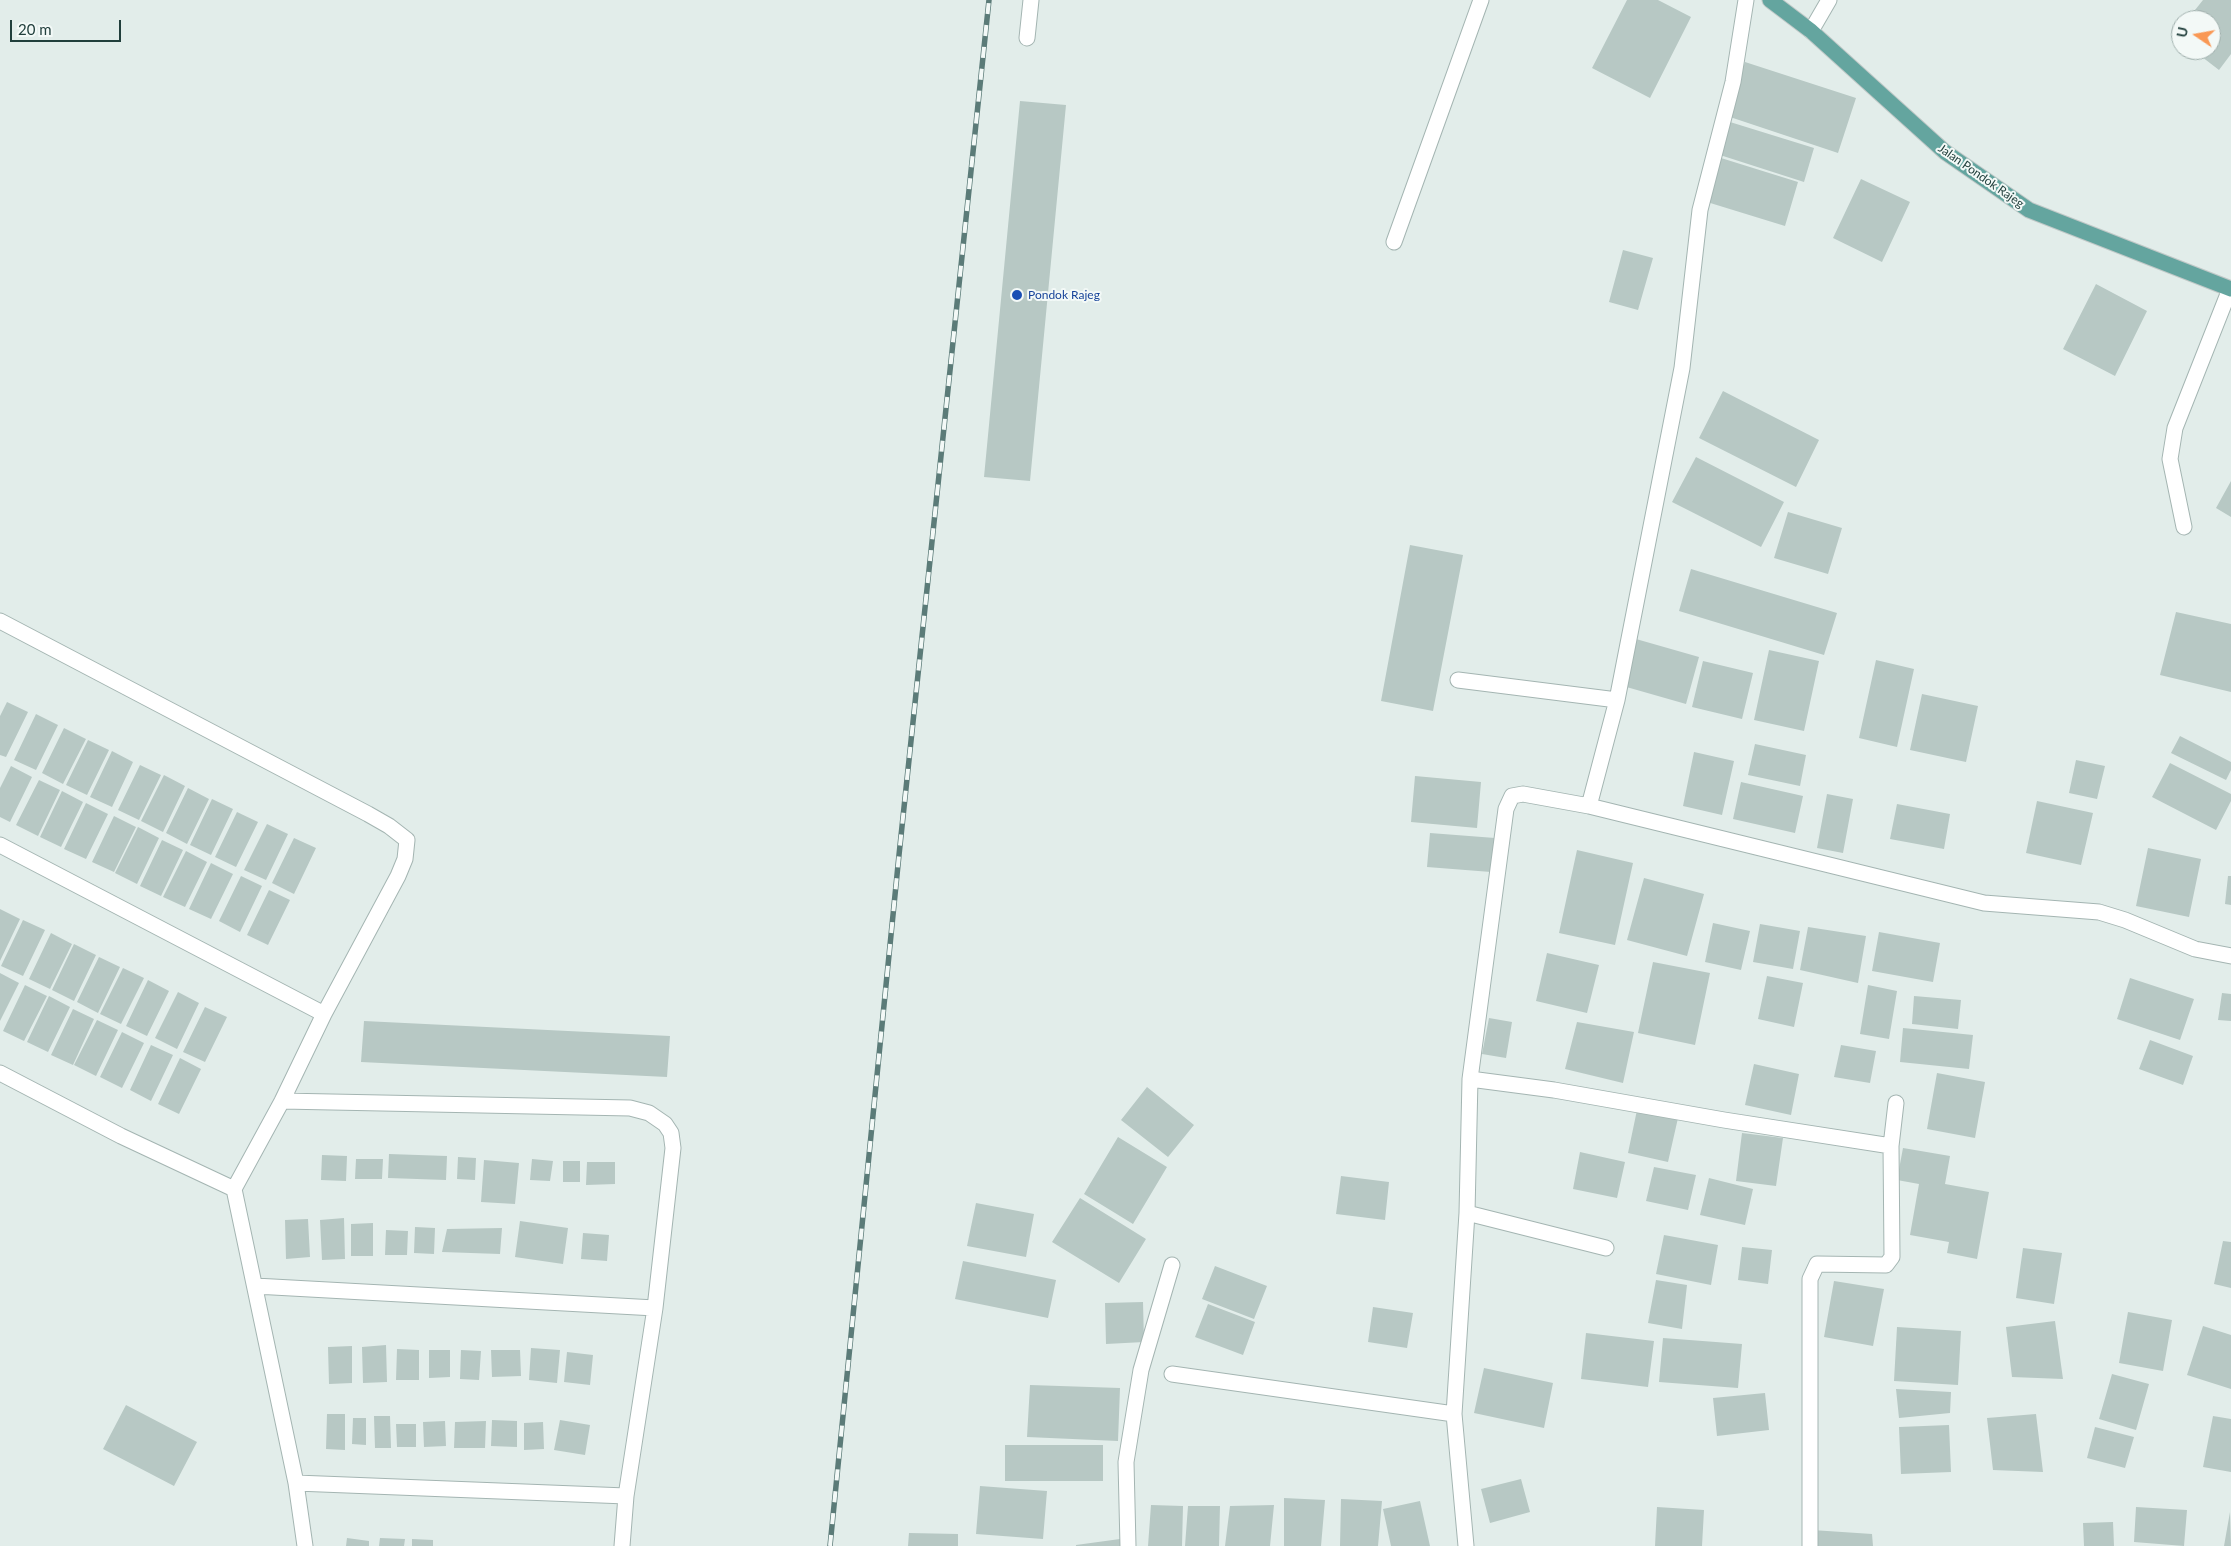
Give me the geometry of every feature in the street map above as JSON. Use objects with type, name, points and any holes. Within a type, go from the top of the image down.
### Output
[{"type":"main road","name":"Jalan Pondok Rajeg","points":[[1770,0],[1811,31],[1945,152],[2029,210],[2230,289]]},
{"type":"street","points":[[1027,38],[1031,0]]},
{"type":"street","points":[[1394,242],[1481,0]]},
{"type":"street","points":[[1589,806],[1617,700],[1682,368],[1700,210],[1733,82],[1746,0]]},
{"type":"street","points":[[1811,31],[1829,0]]},
{"type":"street","points":[[2184,527],[2170,459],[2175,428],[2230,289]]},
{"type":"street","points":[[0,621],[368,814],[389,826],[407,840],[405,859],[398,876],[324,1014],[282,1101],[234,1189],[296,1483],[306,1546]]},
{"type":"street","points":[[1458,680],[1617,700]]},
{"type":"street","points":[[1466,1546],[1454,1414],[1466,1213],[1470,1079],[1506,809],[1512,796],[1523,794],[1589,806],[1984,903],[2099,912],[2125,920],[2195,949],[2231,956]]},
{"type":"street","points":[[0,845],[324,1014]]},
{"type":"street","points":[[0,1073],[121,1136],[234,1189]]},
{"type":"street","points":[[1470,1079],[1554,1090],[1724,1120],[1891,1146]]},
{"type":"street","points":[[282,1101],[630,1108],[649,1113],[665,1124],[671,1132],[672,1148],[655,1308],[626,1496],[622,1546]]},
{"type":"street","points":[[1810,1546],[1810,1279],[1817,1264],[1886,1265],[1892,1257],[1891,1146],[1896,1103]]},
{"type":"street","points":[[1466,1213],[1606,1248]]},
{"type":"street","points":[[1128,1546],[1126,1462],[1141,1370],[1172,1265]]},
{"type":"street","points":[[255,1286],[655,1308]]},
{"type":"street","points":[[1172,1374],[1454,1414]]},
{"type":"street","points":[[296,1483],[626,1496]]},
{"type":"building","points":[[1627,0],[1658,0],[1691,17],[1650,98],[1592,68]]},
{"type":"building","points":[[2203,0],[2231,0],[2231,54],[2219,70],[2206,60],[2221,60],[2221,10],[2195,10]]},
{"type":"building","points":[[1745,62],[1856,98],[1838,153],[1727,116]]},
{"type":"building","points":[[1020,101],[1066,105],[1030,481],[984,477]]},
{"type":"building","points":[[1730,122],[1814,148],[1804,182],[1720,155]]},
{"type":"building","points":[[1721,158],[1798,182],[1785,226],[1707,202]]},
{"type":"building","points":[[1861,179],[1910,202],[1882,262],[1833,238]]},
{"type":"building","points":[[1623,250],[1653,258],[1638,310],[1609,302]]},
{"type":"building","points":[[2096,284],[2147,311],[2115,376],[2063,349]]},
{"type":"building","points":[[1723,391],[1819,440],[1796,487],[1699,438]]},
{"type":"building","points":[[1696,457],[1784,502],[1761,547],[1672,502]]},
{"type":"building","points":[[2231,481],[2231,517],[2216,508]]},
{"type":"building","points":[[1788,512],[1842,528],[1828,574],[1774,558]]},
{"type":"building","points":[[1410,545],[1463,555],[1433,711],[1381,701]]},
{"type":"building","points":[[1691,569],[1837,613],[1824,655],[1679,611]]},
{"type":"building","points":[[2176,612],[2231,624],[2231,692],[2160,675]]},
{"type":"building","points":[[1636,639],[1699,657],[1686,704],[1623,686]]},
{"type":"building","points":[[1769,650],[1819,661],[1804,731],[1754,720]]},
{"type":"building","points":[[1876,660],[1914,669],[1897,747],[1859,738]]},
{"type":"building","points":[[1703,661],[1753,673],[1742,719],[1692,707]]},
{"type":"building","points":[[1922,694],[1978,706],[1966,762],[1910,750]]},
{"type":"building","points":[[7,702],[28,712],[6,757],[0,755],[0,716]]},
{"type":"building","points":[[36,714],[58,725],[36,770],[14,760]]},
{"type":"building","points":[[64,728],[86,739],[63,784],[42,773]]},
{"type":"building","points":[[2180,736],[2231,762],[2231,770],[2226,780],[2171,753]]},
{"type":"building","points":[[88,740],[109,750],[87,795],[66,785]]},
{"type":"building","points":[[1755,744],[1806,755],[1800,786],[1748,775]]},
{"type":"building","points":[[112,751],[133,762],[112,807],[90,797]]},
{"type":"building","points":[[1694,752],[1734,761],[1722,815],[1683,806]]},
{"type":"building","points":[[2076,760],[2105,766],[2097,799],[2069,793]]},
{"type":"building","points":[[2170,763],[2231,794],[2231,801],[2216,830],[2152,797]]},
{"type":"building","points":[[140,765],[161,775],[139,820],[118,810]]},
{"type":"building","points":[[11,766],[32,777],[10,822],[0,817],[0,788]]},
{"type":"building","points":[[164,775],[185,786],[163,832],[141,821]]},
{"type":"building","points":[[1415,776],[1481,782],[1477,828],[1411,822]]},
{"type":"building","points":[[39,780],[60,790],[38,836],[16,825]]},
{"type":"building","points":[[1741,782],[1803,796],[1795,833],[1733,819]]},
{"type":"building","points":[[188,788],[209,799],[187,844],[166,833]]},
{"type":"building","points":[[62,791],[83,802],[61,847],[40,837]]},
{"type":"building","points":[[1827,794],[1853,799],[1843,853],[1817,848]]},
{"type":"building","points":[[212,799],[233,809],[211,855],[190,845]]},
{"type":"building","points":[[2037,801],[2093,813],[2081,865],[2026,853]]},
{"type":"building","points":[[86,803],[108,814],[86,859],[64,849]]},
{"type":"building","points":[[1897,804],[1950,814],[1944,849],[1890,839]]},
{"type":"building","points":[[237,812],[258,822],[236,867],[215,857]]},
{"type":"building","points":[[114,816],[136,827],[114,872],[92,862]]},
{"type":"building","points":[[267,824],[288,834],[266,880],[244,870]]},
{"type":"building","points":[[138,827],[159,838],[137,884],[115,873]]},
{"type":"building","points":[[1430,833],[1495,838],[1491,872],[1427,867]]},
{"type":"building","points":[[294,838],[316,848],[294,894],[272,883]]},
{"type":"building","points":[[162,840],[183,850],[161,896],[140,886]]},
{"type":"building","points":[[2148,848],[2201,859],[2189,917],[2136,906]]},
{"type":"building","points":[[1577,850],[1633,863],[1615,945],[1559,933]]},
{"type":"building","points":[[186,851],[207,862],[185,907],[163,897]]},
{"type":"building","points":[[211,863],[233,874],[211,919],[189,909]]},
{"type":"building","points":[[241,876],[262,886],[240,932],[219,921]]},
{"type":"building","points":[[2228,876],[2231,876],[2231,905],[2225,904]]},
{"type":"building","points":[[1644,878],[1704,894],[1687,956],[1627,940]]},
{"type":"building","points":[[269,890],[290,900],[268,945],[247,935]]},
{"type":"building","points":[[0,909],[20,919],[0,961]]},
{"type":"building","points":[[23,920],[45,930],[23,976],[1,966]]},
{"type":"building","points":[[1713,923],[1750,931],[1741,970],[1705,962]]},
{"type":"building","points":[[1760,924],[1800,931],[1793,969],[1753,962]]},
{"type":"building","points":[[1808,927],[1866,936],[1858,983],[1800,970]]},
{"type":"building","points":[[1879,932],[1940,943],[1933,982],[1872,971]]},
{"type":"building","points":[[51,933],[72,944],[50,989],[29,979]]},
{"type":"building","points":[[74,944],[96,955],[74,1001],[52,990]]},
{"type":"building","points":[[1547,953],[1599,965],[1587,1013],[1536,1001]]},
{"type":"building","points":[[99,957],[120,967],[98,1013],[77,1002]]},
{"type":"building","points":[[1653,962],[1710,973],[1695,1045],[1638,1033]]},
{"type":"building","points":[[123,968],[144,978],[121,1024],[100,1014]]},
{"type":"building","points":[[0,973],[19,983],[0,1021]]},
{"type":"building","points":[[1767,976],[1803,983],[1794,1027],[1758,1019]]},
{"type":"building","points":[[2130,978],[2194,999],[2180,1040],[2117,1019]]},
{"type":"building","points":[[148,980],[169,991],[147,1036],[126,1026]]},
{"type":"building","points":[[25,985],[47,996],[24,1041],[3,1031]]},
{"type":"building","points":[[1868,985],[1897,991],[1889,1039],[1860,1034]]},
{"type":"building","points":[[178,992],[199,1003],[177,1049],[155,1038]]},
{"type":"building","points":[[2222,993],[2231,994],[2231,1021],[2218,1020]]},
{"type":"building","points":[[49,996],[70,1007],[48,1052],[27,1042]]},
{"type":"building","points":[[1914,996],[1961,1000],[1958,1029],[1912,1024]]},
{"type":"building","points":[[205,1007],[227,1017],[205,1062],[183,1052]]},
{"type":"building","points":[[73,1009],[94,1019],[73,1065],[51,1055]]},
{"type":"building","points":[[1489,1018],[1512,1022],[1506,1058],[1482,1054]]},
{"type":"building","points":[[97,1020],[118,1030],[96,1076],[74,1065]]},
{"type":"building","points":[[364,1021],[670,1036],[667,1077],[361,1062]]},
{"type":"building","points":[[1577,1022],[1634,1032],[1623,1083],[1565,1069]]},
{"type":"building","points":[[1903,1028],[1973,1035],[1969,1069],[1900,1062]]},
{"type":"building","points":[[122,1032],[144,1043],[122,1088],[100,1077]]},
{"type":"building","points":[[2150,1040],[2193,1056],[2183,1085],[2139,1069]]},
{"type":"building","points":[[151,1045],[173,1055],[151,1101],[130,1090]]},
{"type":"building","points":[[1841,1045],[1876,1051],[1870,1083],[1834,1077]]},
{"type":"building","points":[[180,1058],[201,1069],[179,1114],[158,1104]]},
{"type":"building","points":[[1754,1064],[1799,1074],[1791,1115],[1745,1105]]},
{"type":"building","points":[[1937,1073],[1985,1082],[1975,1138],[1927,1129]]},
{"type":"building","points":[[1147,1087],[1194,1125],[1168,1157],[1121,1120]]},
{"type":"building","points":[[1637,1110],[1678,1118],[1668,1162],[1628,1153]]},
{"type":"building","points":[[1742,1133],[1783,1138],[1776,1186],[1736,1181]]},
{"type":"building","points":[[1118,1137],[1167,1167],[1133,1224],[1084,1194]]},
{"type":"building","points":[[1903,1148],[1950,1156],[1945,1184],[1989,1192],[1977,1259],[1947,1253],[1949,1242],[1910,1235],[1919,1184],[1897,1180]]},
{"type":"building","points":[[1580,1152],[1625,1162],[1617,1198],[1573,1189]]},
{"type":"building","points":[[389,1154],[447,1156],[446,1180],[388,1178]]},
{"type":"building","points":[[322,1155],[347,1156],[346,1181],[321,1180]]},
{"type":"building","points":[[458,1157],[476,1158],[475,1180],[457,1179]]},
{"type":"building","points":[[356,1159],[383,1159],[382,1179],[355,1179]]},
{"type":"building","points":[[532,1159],[553,1161],[550,1181],[530,1180]]},
{"type":"building","points":[[484,1160],[519,1163],[515,1204],[481,1202]]},
{"type":"building","points":[[563,1161],[580,1161],[580,1182],[563,1182]]},
{"type":"building","points":[[587,1162],[615,1162],[615,1184],[586,1185]]},
{"type":"building","points":[[1654,1167],[1696,1175],[1688,1210],[1646,1201]]},
{"type":"building","points":[[1341,1176],[1389,1182],[1385,1220],[1336,1214]]},
{"type":"building","points":[[1709,1178],[1753,1189],[1745,1225],[1700,1215]]},
{"type":"building","points":[[1080,1198],[1146,1239],[1119,1283],[1052,1242]]},
{"type":"building","points":[[976,1203],[1034,1214],[1026,1257],[967,1246]]},
{"type":"building","points":[[344,1218],[345,1259],[322,1260],[320,1220]]},
{"type":"building","points":[[308,1219],[310,1257],[286,1259],[285,1220]]},
{"type":"building","points":[[520,1221],[568,1228],[563,1264],[515,1257]]},
{"type":"building","points":[[373,1223],[373,1256],[351,1256],[351,1224]]},
{"type":"building","points":[[415,1227],[435,1228],[434,1254],[414,1253]]},
{"type":"building","points":[[502,1228],[500,1254],[442,1252],[447,1229]]},
{"type":"building","points":[[386,1230],[408,1231],[407,1255],[385,1255]]},
{"type":"building","points":[[583,1233],[609,1235],[607,1261],[581,1259]]},
{"type":"building","points":[[1664,1235],[1718,1245],[1711,1285],[1656,1274]]},
{"type":"building","points":[[2223,1241],[2231,1242],[2231,1288],[2214,1284]]},
{"type":"building","points":[[1742,1247],[1772,1250],[1768,1284],[1738,1280]]},
{"type":"building","points":[[2023,1248],[2062,1253],[2054,1304],[2016,1298]]},
{"type":"building","points":[[963,1261],[1056,1280],[1048,1318],[955,1299]]},
{"type":"building","points":[[1215,1266],[1267,1286],[1254,1319],[1202,1299]]},
{"type":"building","points":[[1656,1280],[1687,1285],[1682,1329],[1648,1323]]},
{"type":"building","points":[[1834,1281],[1884,1289],[1873,1346],[1824,1337]]},
{"type":"building","points":[[1143,1302],[1144,1342],[1106,1344],[1105,1303]]},
{"type":"building","points":[[1208,1304],[1255,1322],[1243,1355],[1195,1337]]},
{"type":"building","points":[[1373,1307],[1413,1313],[1407,1348],[1368,1342]]},
{"type":"building","points":[[2128,1312],[2172,1320],[2163,1371],[2119,1363]]},
{"type":"building","points":[[2055,1321],[2063,1379],[2012,1377],[2006,1327]]},
{"type":"building","points":[[2203,1326],[2231,1335],[2231,1389],[2187,1375]]},
{"type":"building","points":[[1897,1327],[1961,1331],[1958,1385],[1894,1381]]},
{"type":"building","points":[[1586,1333],[1654,1341],[1648,1387],[1581,1379]]},
{"type":"building","points":[[1663,1338],[1742,1344],[1738,1388],[1659,1382]]},
{"type":"building","points":[[386,1345],[387,1382],[363,1383],[362,1347]]},
{"type":"building","points":[[352,1346],[352,1383],[329,1384],[328,1347]]},
{"type":"building","points":[[531,1348],[560,1350],[557,1383],[529,1380]]},
{"type":"building","points":[[397,1349],[419,1350],[419,1380],[396,1380]]},
{"type":"building","points":[[429,1350],[450,1350],[450,1377],[429,1378]]},
{"type":"building","points":[[461,1350],[481,1351],[479,1380],[460,1379]]},
{"type":"building","points":[[491,1350],[520,1350],[521,1376],[492,1377]]},
{"type":"building","points":[[567,1352],[593,1355],[590,1385],[564,1382]]},
{"type":"building","points":[[1484,1368],[1553,1383],[1544,1428],[1474,1413]]},
{"type":"building","points":[[2112,1374],[2149,1384],[2136,1430],[2099,1419]]},
{"type":"building","points":[[1030,1385],[1120,1388],[1118,1441],[1027,1437]]},
{"type":"building","points":[[1896,1389],[1951,1392],[1950,1413],[1899,1418]]},
{"type":"building","points":[[1765,1393],[1769,1430],[1717,1436],[1713,1398]]},
{"type":"building","points":[[126,1405],[197,1442],[174,1486],[103,1449]]},
{"type":"building","points":[[327,1414],[345,1414],[345,1450],[326,1449]]},
{"type":"building","points":[[2036,1414],[2043,1472],[1993,1470],[1987,1418]]},
{"type":"building","points":[[374,1416],[390,1416],[391,1448],[375,1448]]},
{"type":"building","points":[[2213,1416],[2231,1419],[2231,1472],[2203,1467]]},
{"type":"building","points":[[353,1418],[366,1418],[366,1445],[352,1444]]},
{"type":"building","points":[[492,1420],[517,1421],[517,1447],[491,1446]]},
{"type":"building","points":[[560,1420],[590,1425],[585,1455],[554,1450]]},
{"type":"building","points":[[445,1421],[446,1446],[424,1447],[423,1422]]},
{"type":"building","points":[[486,1421],[485,1448],[454,1448],[455,1422]]},
{"type":"building","points":[[543,1422],[544,1449],[524,1450],[524,1423]]},
{"type":"building","points":[[396,1424],[416,1424],[416,1447],[397,1447]]},
{"type":"building","points":[[1949,1425],[1951,1472],[1901,1474],[1899,1427]]},
{"type":"building","points":[[2095,1427],[2134,1437],[2125,1468],[2087,1458]]},
{"type":"building","points":[[1005,1445],[1103,1445],[1103,1481],[1005,1481]]},
{"type":"building","points":[[1521,1479],[1530,1512],[1490,1523],[1481,1489]]},
{"type":"building","points":[[980,1486],[1047,1491],[1043,1539],[976,1534]]},
{"type":"building","points":[[1284,1498],[1325,1500],[1321,1546],[1284,1546]]},
{"type":"building","points":[[1341,1499],[1382,1501],[1378,1546],[1340,1546]]},
{"type":"building","points":[[1420,1501],[1430,1546],[1391,1546],[1383,1509]]},
{"type":"building","points":[[1151,1505],[1183,1506],[1182,1546],[1148,1546]]},
{"type":"building","points":[[1274,1505],[1270,1546],[1225,1546],[1230,1506]]},
{"type":"building","points":[[1188,1506],[1220,1506],[1219,1546],[1185,1546]]},
{"type":"building","points":[[1657,1507],[1704,1510],[1702,1546],[1655,1546]]},
{"type":"building","points":[[2136,1507],[2187,1510],[2184,1546],[2134,1542]]},
{"type":"building","points":[[2230,1512],[2231,1546],[2224,1546]]},
{"type":"building","points":[[2113,1522],[2114,1546],[2084,1546],[2083,1523]]},
{"type":"building","points":[[1812,1530],[1872,1534],[1873,1546],[1813,1546]]},
{"type":"building","points":[[909,1533],[958,1534],[958,1546],[908,1546]]},
{"type":"building","points":[[347,1538],[369,1541],[369,1546],[346,1546]]},
{"type":"building","points":[[380,1538],[405,1539],[404,1546],[379,1546]]},
{"type":"building","points":[[412,1539],[433,1540],[433,1546],[412,1546]]},
{"type":"building","points":[[1120,1539],[1121,1546],[1076,1546],[1076,1545]]},
{"type":"railway","points":[[830,1546],[899,855],[989,0]]},
{"type":"place","name":"Pondok Rajeg","points":[[1017,295]]}]
